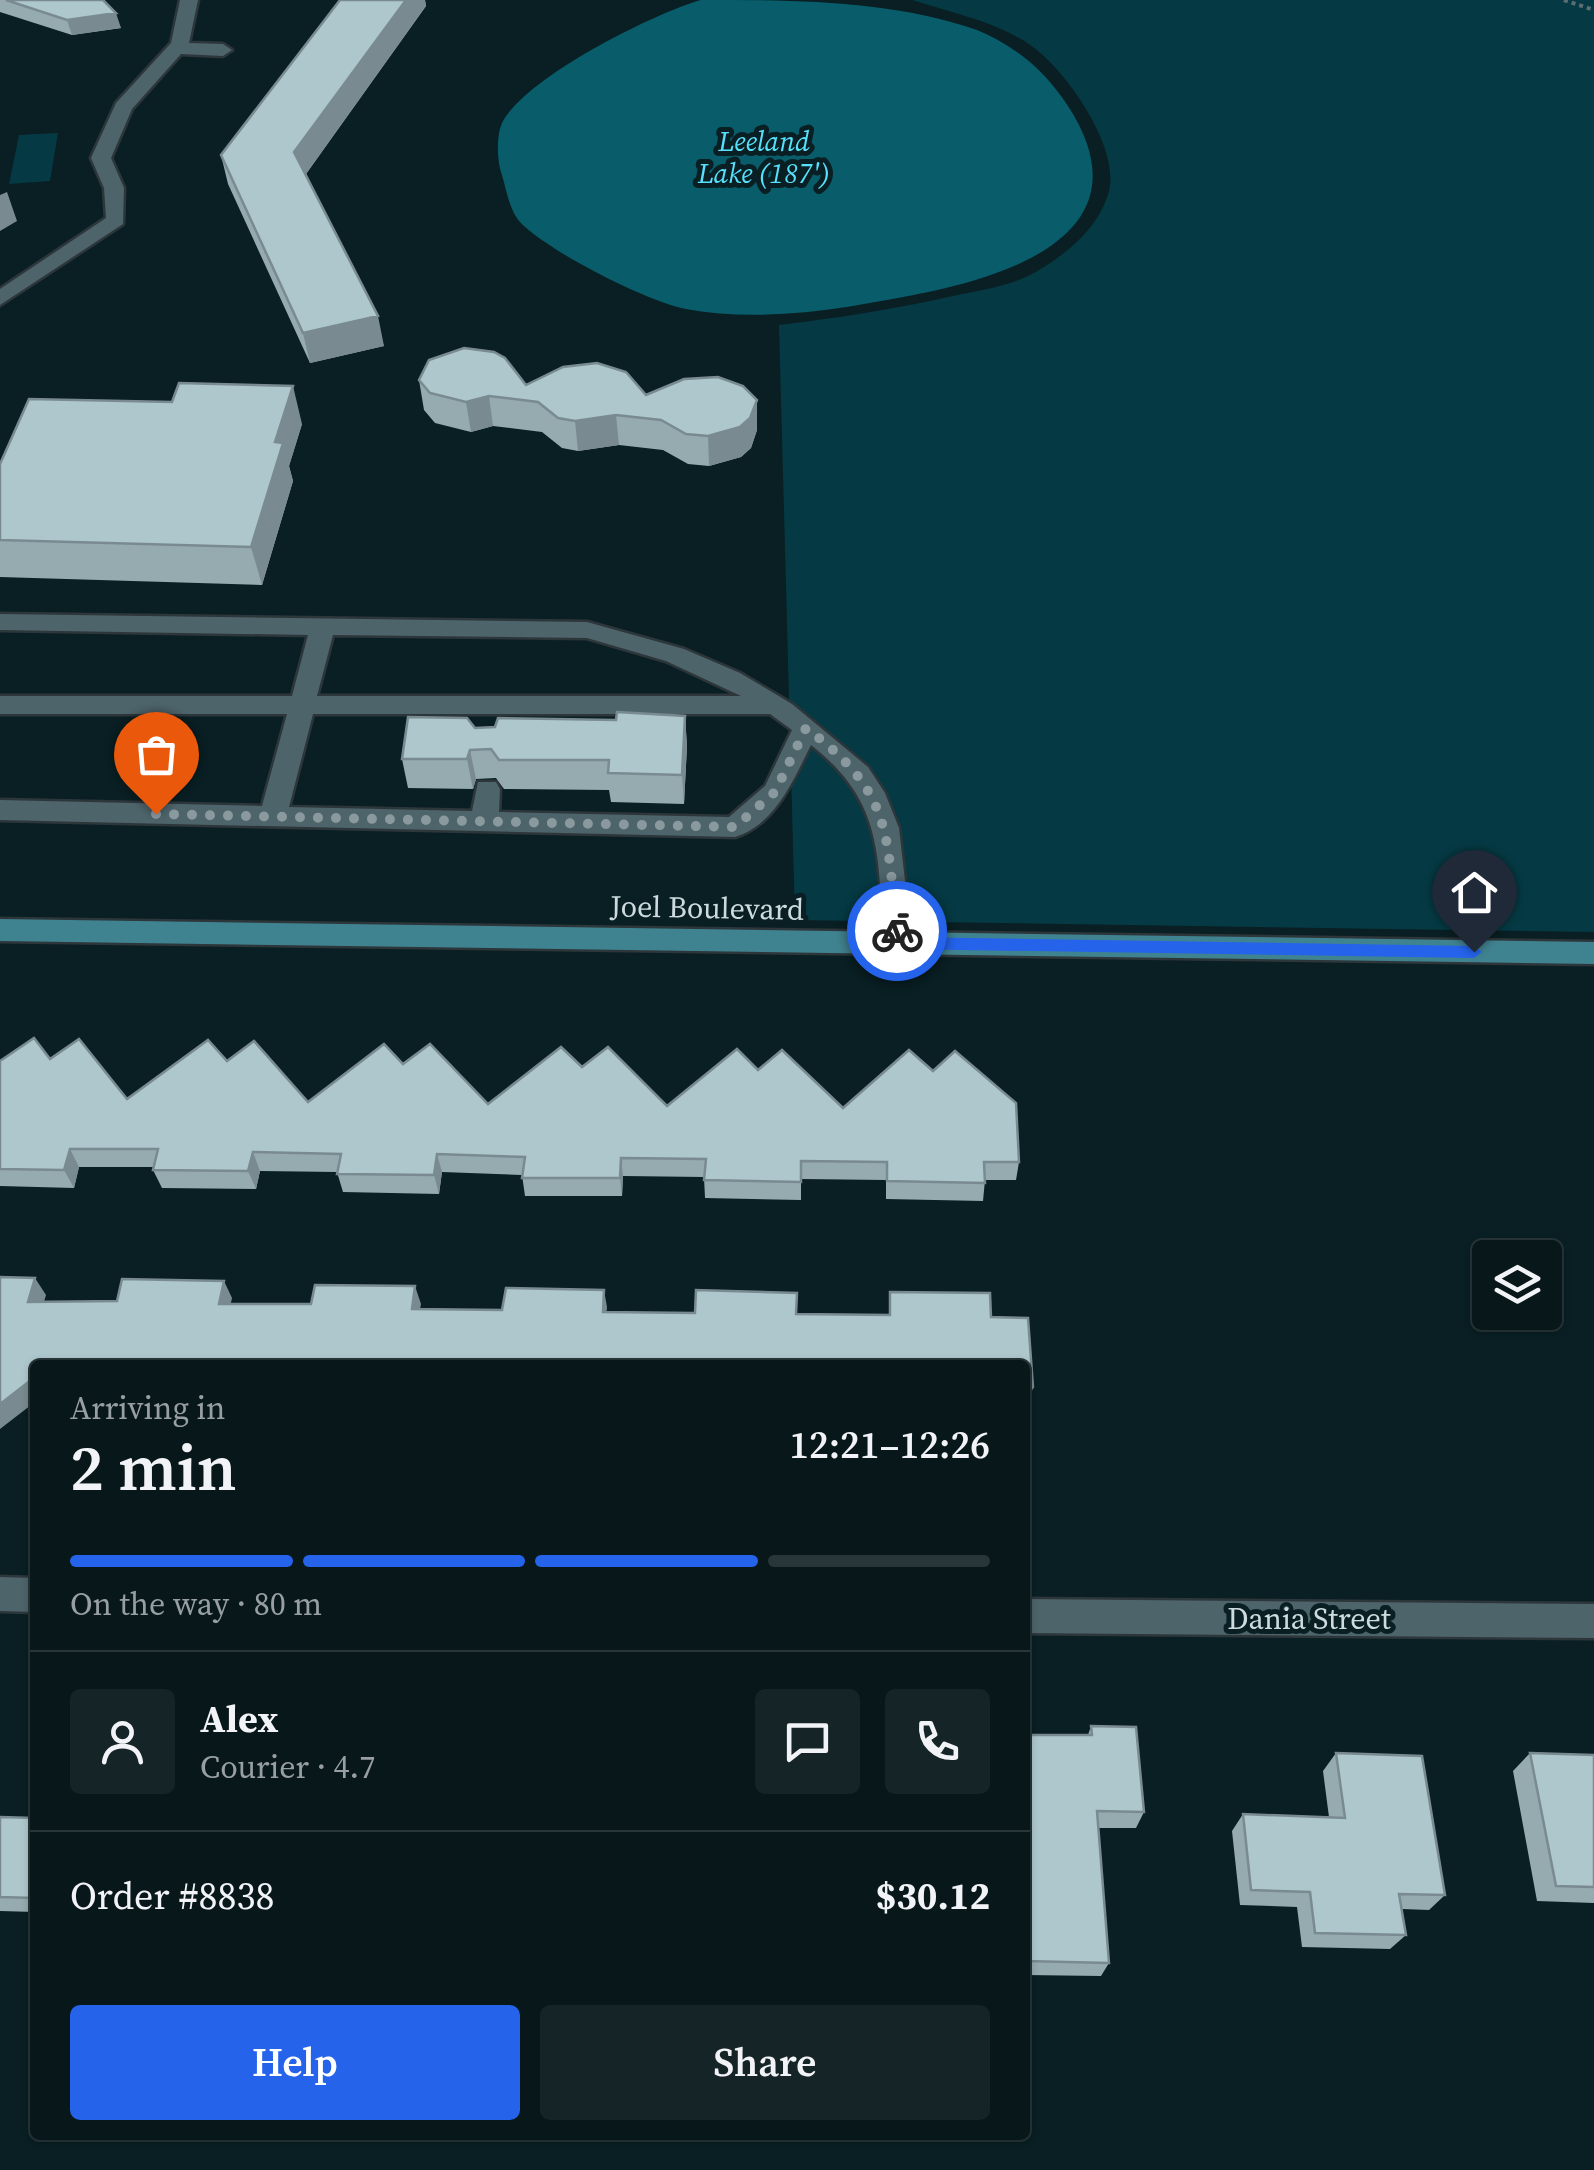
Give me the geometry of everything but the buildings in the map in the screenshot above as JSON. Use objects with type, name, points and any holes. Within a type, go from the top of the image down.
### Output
[{"type":"main road","name":"Joel Boulevard","points":[[0,930],[1594,954]]},
{"type":"street","points":[[0,299],[116,220],[114,188],[101,158],[123,107],[177,48],[186,28],[189,0]]},
{"type":"street","points":[[177,48],[223,50]]},
{"type":"street","points":[[0,622],[587,630],[644,642],[702,664],[781,705],[844,756],[872,794],[887,839],[898,943]]},
{"type":"street","points":[[273,816],[323,626]]},
{"type":"street","points":[[490,733],[492,705]]},
{"type":"street","points":[[0,706],[781,705]]},
{"type":"street","points":[[0,810],[735,827],[775,792],[806,728]]},
{"type":"street","points":[[485,821],[487,788]]},
{"type":"street","points":[[0,1594],[30,1595]]},
{"type":"street","name":"Dania Street","points":[[1030,1616],[1594,1621]]},
{"type":"path","points":[[1564,0],[1594,10]]},
{"type":"shaded area","points":[[912,0],[1594,0],[1594,932],[795,920],[779,325],[910,305],[1018,280],[1052,262],[1076,242],[1097,218],[1109,191],[1107,153],[1099,133],[1075,92],[1046,59],[1005,31]]},
{"type":"shaded area","points":[[58,133],[50,181],[9,184],[19,135]]},
{"type":"water","name":"Leeland Lake (187')","points":[[701,0],[876,7],[944,20],[991,37],[1028,61],[1068,106],[1088,147],[1092,181],[1084,210],[1065,234],[1038,254],[1005,270],[933,291],[810,312],[748,315],[686,309],[623,286],[574,260],[533,233],[513,211],[499,160],[498,139],[503,121],[538,85],[593,49],[653,18]]},
{"type":"way so far","points":[[156,814],[735,827],[775,792],[806,728],[844,756],[872,794],[887,839],[897,931]]},
{"type":"route","points":[[897,931],[898,943],[1474,952]]}]
